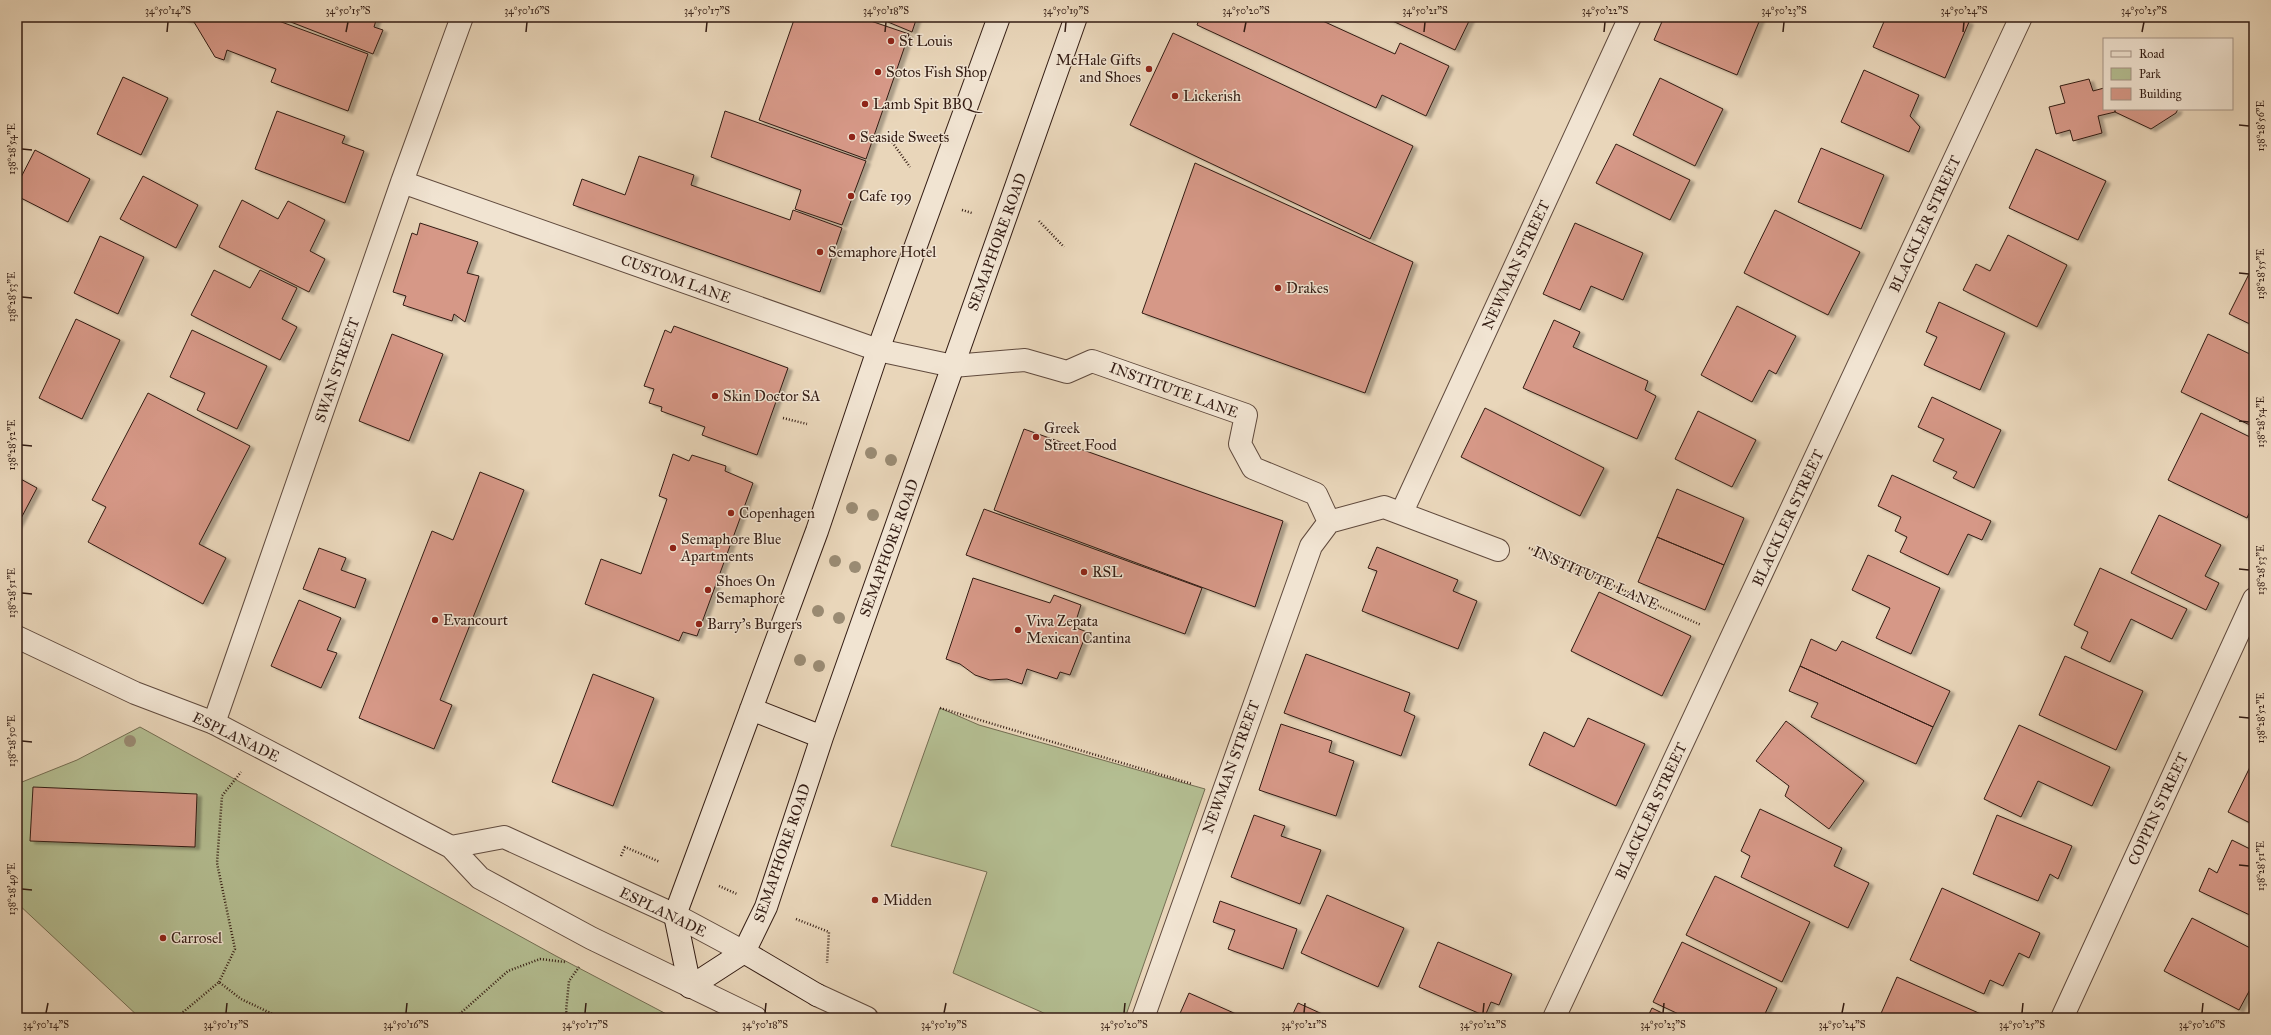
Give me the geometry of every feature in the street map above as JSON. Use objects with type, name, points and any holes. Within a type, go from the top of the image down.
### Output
[{"type":"street","name":"SWAN STREET","points":[[214,723],[402,182],[462,17]]},
{"type":"street","points":[[744,952],[690,987],[675,915],[817,531],[878,350],[999,17]]},
{"type":"street","name":"SEMAPHORE ROAD","points":[[744,952],[766,907],[822,737],[1076,17]]},
{"type":"street","name":"NEWMAN STREET","points":[[1402,512],[1630,17]]},
{"type":"street","name":"BLACKLER STREET","points":[[1554,1018],[2021,17]]},
{"type":"street","name":"CUSTOM LANE","points":[[402,182],[878,350],[953,366]]},
{"type":"street","name":"INSTITUTE LANE","points":[[953,366],[1025,360],[1067,372],[1092,361],[1246,415],[1240,444],[1253,468],[1316,494],[1329,522]]},
{"type":"street","points":[[1329,522],[1384,507],[1402,512],[1498,550]]},
{"type":"street","name":"NEWMAN STREET","points":[[1143,1018],[1222,792],[1311,546],[1329,522]]},
{"type":"street","name":"COPPIN STREET","points":[[2062,1018],[2254,599]]},
{"type":"street","name":"ESPLANADE","points":[[17,637],[135,693],[214,723],[451,847],[480,878],[591,938],[756,1018]]},
{"type":"street","points":[[751,709],[822,737]]},
{"type":"street","name":"ESPLANADE","points":[[451,847],[504,837],[675,915],[744,952],[817,995],[867,1018]]},
{"type":"path","points":[[887,135],[932,200],[1003,224],[1037,219],[1064,247]]},
{"type":"path","points":[[783,418],[807,424]]},
{"type":"path","name":"INSTITUTE LANE","points":[[1498,550],[1525,546],[1707,628]]},
{"type":"path","points":[[940,708],[1222,792]]},
{"type":"path","points":[[176,1018],[219,982],[234,949],[217,863],[222,796],[261,748]]},
{"type":"path","points":[[625,847],[665,863]]},
{"type":"path","points":[[716,885],[743,896]]},
{"type":"path","points":[[793,917],[830,932],[827,966]]},
{"type":"path","points":[[455,1018],[508,971],[540,959],[568,962]]},
{"type":"path","points":[[568,1018],[566,1011],[569,981],[582,964],[575,963]]},
{"type":"path","points":[[219,982],[240,999],[281,1018]]},
{"type":"green space","points":[[940,708],[979,725],[1205,789],[1125,1018],[1055,1018],[953,973],[987,872],[891,846]]},
{"type":"green space","points":[[140,727],[556,956],[674,1018],[140,1018],[17,903],[17,784],[77,760]]},
{"type":"building","points":[[180,17],[268,17],[368,54],[348,111],[271,82],[276,69],[227,50],[224,60],[215,57],[194,22]]},
{"type":"building","points":[[278,17],[377,17],[374,27],[383,30],[373,54]]},
{"type":"building","points":[[795,17],[859,17],[909,34],[866,159],[759,120]]},
{"type":"building","points":[[876,17],[917,17],[912,32]]},
{"type":"building","points":[[1200,17],[1314,17],[1395,54],[1400,43],[1449,66],[1426,116],[1382,95],[1376,108],[1197,25]]},
{"type":"building","points":[[1384,17],[1471,17],[1455,50]]},
{"type":"building","points":[[1664,17],[1761,17],[1737,75],[1654,40]]},
{"type":"building","points":[[1886,17],[1957,17],[1969,22],[1945,78],[1873,47]]},
{"type":"building","points":[[1173,33],[1413,146],[1370,239],[1130,125]]},
{"type":"building","points":[[1864,70],[1919,95],[1910,116],[1920,127],[1909,152],[1841,122]]},
{"type":"building","points":[[123,77],[168,98],[141,155],[97,134]]},
{"type":"building","points":[[1660,78],[1723,109],[1695,166],[1633,135]]},
{"type":"building","points":[[2089,79],[2093,91],[2103,88],[2103,110],[2115,110],[2115,112],[2098,116],[2102,133],[2073,141],[2070,130],[2056,134],[2049,107],[2065,103],[2060,86]]},
{"type":"building","points":[[2115,110],[2178,110],[2176,113],[2151,129],[2115,112]]},
{"type":"building","points":[[277,111],[345,136],[342,143],[364,151],[345,203],[255,169]]},
{"type":"building","points":[[725,111],[866,161],[842,225],[795,209],[801,190],[711,157]]},
{"type":"building","points":[[1616,144],[1690,180],[1670,220],[1596,183]]},
{"type":"building","points":[[1821,148],[1884,175],[1861,229],[1798,202]]},
{"type":"building","points":[[2036,149],[2106,181],[2078,240],[2009,208]]},
{"type":"building","points":[[35,150],[90,179],[68,222],[17,196],[17,185]]},
{"type":"building","points":[[639,156],[694,175],[691,185],[790,220],[793,210],[842,228],[820,292],[573,205],[582,179],[625,195]]},
{"type":"building","name":"Drakes","points":[[1195,163],[1413,262],[1365,393],[1142,313]]},
{"type":"building","points":[[143,176],[198,205],[176,248],[120,219]]},
{"type":"building","points":[[242,200],[278,219],[288,201],[325,220],[310,251],[325,259],[309,292],[219,247]]},
{"type":"building","points":[[1775,210],[1860,252],[1828,315],[1744,273]]},
{"type":"building","points":[[420,223],[478,242],[467,273],[479,276],[465,322],[454,314],[452,321],[403,305],[406,296],[393,292],[412,233],[417,235]]},
{"type":"building","points":[[1575,223],[1643,253],[1623,300],[1591,286],[1580,310],[1543,294]]},
{"type":"building","points":[[2008,235],[2067,265],[2037,327],[1963,290],[1976,264],[1990,271]]},
{"type":"building","points":[[100,236],[144,257],[118,314],[74,293]]},
{"type":"building","points":[[2254,264],[2254,326],[2229,314]]},
{"type":"building","points":[[214,270],[250,288],[260,270],[297,288],[282,319],[297,327],[280,360],[191,315]]},
{"type":"building","points":[[1939,302],[2005,333],[1980,390],[1924,365],[1937,337],[1926,332]]},
{"type":"building","points":[[1737,306],[1796,336],[1776,374],[1769,370],[1752,402],[1701,375]]},
{"type":"building","points":[[76,319],[120,340],[82,419],[39,398]]},
{"type":"building","points":[[1554,320],[1580,332],[1573,347],[1648,381],[1645,390],[1656,396],[1637,439],[1523,388]]},
{"type":"building","name":"Skin Doctor SA","points":[[674,326],[788,368],[757,455],[702,435],[705,427],[661,411],[662,407],[649,403],[654,389],[644,386],[665,330],[671,333]]},
{"type":"building","points":[[192,330],[267,366],[237,429],[197,410],[205,393],[170,377]]},
{"type":"building","points":[[392,334],[443,354],[409,441],[359,421]]},
{"type":"building","points":[[2208,334],[2254,356],[2254,427],[2181,392]]},
{"type":"building","points":[[148,393],[250,446],[199,544],[226,558],[203,604],[88,542],[106,507],[92,500]]},
{"type":"building","points":[[1932,397],[2001,430],[1974,488],[1953,478],[1957,472],[1933,461],[1944,439],[1918,427]]},
{"type":"building","points":[[1485,408],[1604,468],[1580,516],[1461,457]]},
{"type":"building","points":[[1698,411],[1756,440],[1732,487],[1675,459]]},
{"type":"building","points":[[2201,413],[2254,439],[2254,503],[2247,518],[2168,480]]},
{"type":"building","points":[[1024,429],[1283,521],[1255,607],[994,510]]},
{"type":"building","points":[[673,454],[689,461],[692,455],[726,466],[725,471],[753,483],[697,636],[683,632],[679,641],[585,604],[601,559],[641,574],[667,499],[659,496]]},
{"type":"building","name":"Evancourt","points":[[480,472],[524,490],[440,700],[452,705],[434,749],[359,718],[432,531],[453,540]]},
{"type":"building","points":[[1892,475],[1991,521],[1982,540],[1968,534],[1948,575],[1900,552],[1907,537],[1895,531],[1901,517],[1878,506]]},
{"type":"building","points":[[17,477],[37,488],[17,526]]},
{"type":"building","points":[[1677,489],[1744,518],[1724,565],[1657,537]]},
{"type":"building","name":"RSL","points":[[984,509],[1202,588],[1185,634],[966,555]]},
{"type":"building","points":[[2159,515],[2221,545],[2205,576],[2219,583],[2206,610],[2131,573]]},
{"type":"building","points":[[1657,537],[1724,565],[1705,610],[1638,582]]},
{"type":"building","points":[[1377,547],[1458,580],[1453,591],[1477,601],[1458,649],[1362,611],[1377,571],[1368,568]]},
{"type":"building","points":[[319,548],[346,558],[341,570],[366,579],[355,608],[303,589]]},
{"type":"building","points":[[1868,555],[1940,588],[1911,654],[1876,638],[1890,608],[1852,590]]},
{"type":"building","points":[[2100,568],[2187,609],[2172,639],[2131,619],[2110,662],[2081,648],[2088,632],[2074,625]]},
{"type":"building","name":"Viva Zepata Mexican Cantina","points":[[973,578],[1050,603],[1054,595],[1081,605],[1074,627],[1087,632],[1070,675],[1060,672],[1057,679],[1027,669],[1022,684],[1007,679],[990,680],[975,675],[960,664],[946,659]]},
{"type":"building","points":[[1599,592],[1691,636],[1662,696],[1571,651]]},
{"type":"building","points":[[299,600],[341,618],[327,650],[337,653],[321,688],[271,666]]},
{"type":"building","points":[[1811,639],[1836,651],[1842,641],[1950,691],[1933,727],[1800,666]]},
{"type":"building","points":[[1306,654],[1410,693],[1404,711],[1415,716],[1401,756],[1284,713]]},
{"type":"building","points":[[2065,656],[2143,691],[2116,750],[2039,715]]},
{"type":"building","points":[[1800,666],[1933,727],[1916,764],[1811,717],[1818,703],[1789,691]]},
{"type":"building","points":[[593,674],[654,698],[613,806],[552,782]]},
{"type":"building","points":[[1588,718],[1645,744],[1616,806],[1529,765],[1544,732],[1574,747]]},
{"type":"building","points":[[1786,721],[1864,781],[1829,829],[1785,796],[1789,786],[1756,761]]},
{"type":"building","points":[[1281,724],[1332,741],[1329,752],[1354,761],[1336,816],[1259,790]]},
{"type":"building","points":[[2019,725],[2110,767],[2092,806],[2038,781],[2021,817],[1984,799]]},
{"type":"building","points":[[2250,767],[2254,770],[2254,825],[2228,812]]},
{"type":"building","points":[[33,787],[197,794],[195,847],[30,841]]},
{"type":"building","points":[[1760,809],[1842,848],[1834,866],[1869,883],[1848,928],[1741,877],[1750,856],[1741,851]]},
{"type":"building","points":[[1254,815],[1285,826],[1281,836],[1321,850],[1300,904],[1231,877]]},
{"type":"building","points":[[1997,815],[2072,846],[2058,879],[2050,874],[2038,901],[1973,874]]},
{"type":"building","points":[[2232,840],[2254,851],[2254,917],[2199,891],[2209,868],[2217,873]]},
{"type":"building","points":[[1715,876],[1810,922],[1782,982],[1686,935]]},
{"type":"building","points":[[1942,888],[2040,933],[2029,958],[2019,953],[2003,986],[1990,980],[1984,994],[1910,960]]},
{"type":"building","points":[[1327,895],[1404,928],[1378,987],[1301,953]]},
{"type":"building","points":[[1220,901],[1297,929],[1283,969],[1228,949],[1235,930],[1213,922]]},
{"type":"building","points":[[2192,918],[2254,950],[2254,982],[2239,1010],[2164,971]]},
{"type":"building","points":[[1438,942],[1512,974],[1499,1005],[1491,1002],[1485,1016],[1419,987]]},
{"type":"building","points":[[1682,942],[1777,988],[1763,1018],[1687,1018],[1653,1002]]},
{"type":"building","points":[[1897,977],[1990,1018],[1879,1018]]},
{"type":"building","points":[[1189,993],[1245,1018],[1178,1018]]},
{"type":"building","points":[[1298,1003],[1331,1018],[1291,1018]]},
{"type":"building","points":[[1652,1008],[1672,1018],[1647,1018]]},
{"type":"place","name":"St Louis","points":[[891,41]]},
{"type":"place","name":"McHale Gifts and Shoes","points":[[1149,69]]},
{"type":"place","name":"Sotos Fish Shop","points":[[878,72]]},
{"type":"place","name":"Lickerish","points":[[1175,96]]},
{"type":"place","name":"Lamb Spit BBQ","points":[[865,104]]},
{"type":"place","name":"Seaside Sweets","points":[[852,137]]},
{"type":"place","name":"Cafe 199","points":[[851,196]]},
{"type":"place","name":"Semaphore Hotel","points":[[820,252]]},
{"type":"place","name":"Drakes","points":[[1278,288]]},
{"type":"place","name":"Skin Doctor SA","points":[[715,396]]},
{"type":"place","name":"Greek Street Food","points":[[1036,437]]},
{"type":"place","name":"Copenhagen","points":[[731,513]]},
{"type":"place","name":"Semaphore Blue Apartments","points":[[673,548]]},
{"type":"place","name":"RSL","points":[[1084,572]]},
{"type":"place","name":"Shoes On Semaphore","points":[[708,590]]},
{"type":"place","name":"Evancourt","points":[[435,620]]},
{"type":"place","name":"Barry's Burgers","points":[[699,624]]},
{"type":"place","name":"Viva Zepata Mexican Cantina","points":[[1018,630]]},
{"type":"place","name":"Midden","points":[[875,900]]},
{"type":"place","name":"Carrosel","points":[[163,938]]}]
